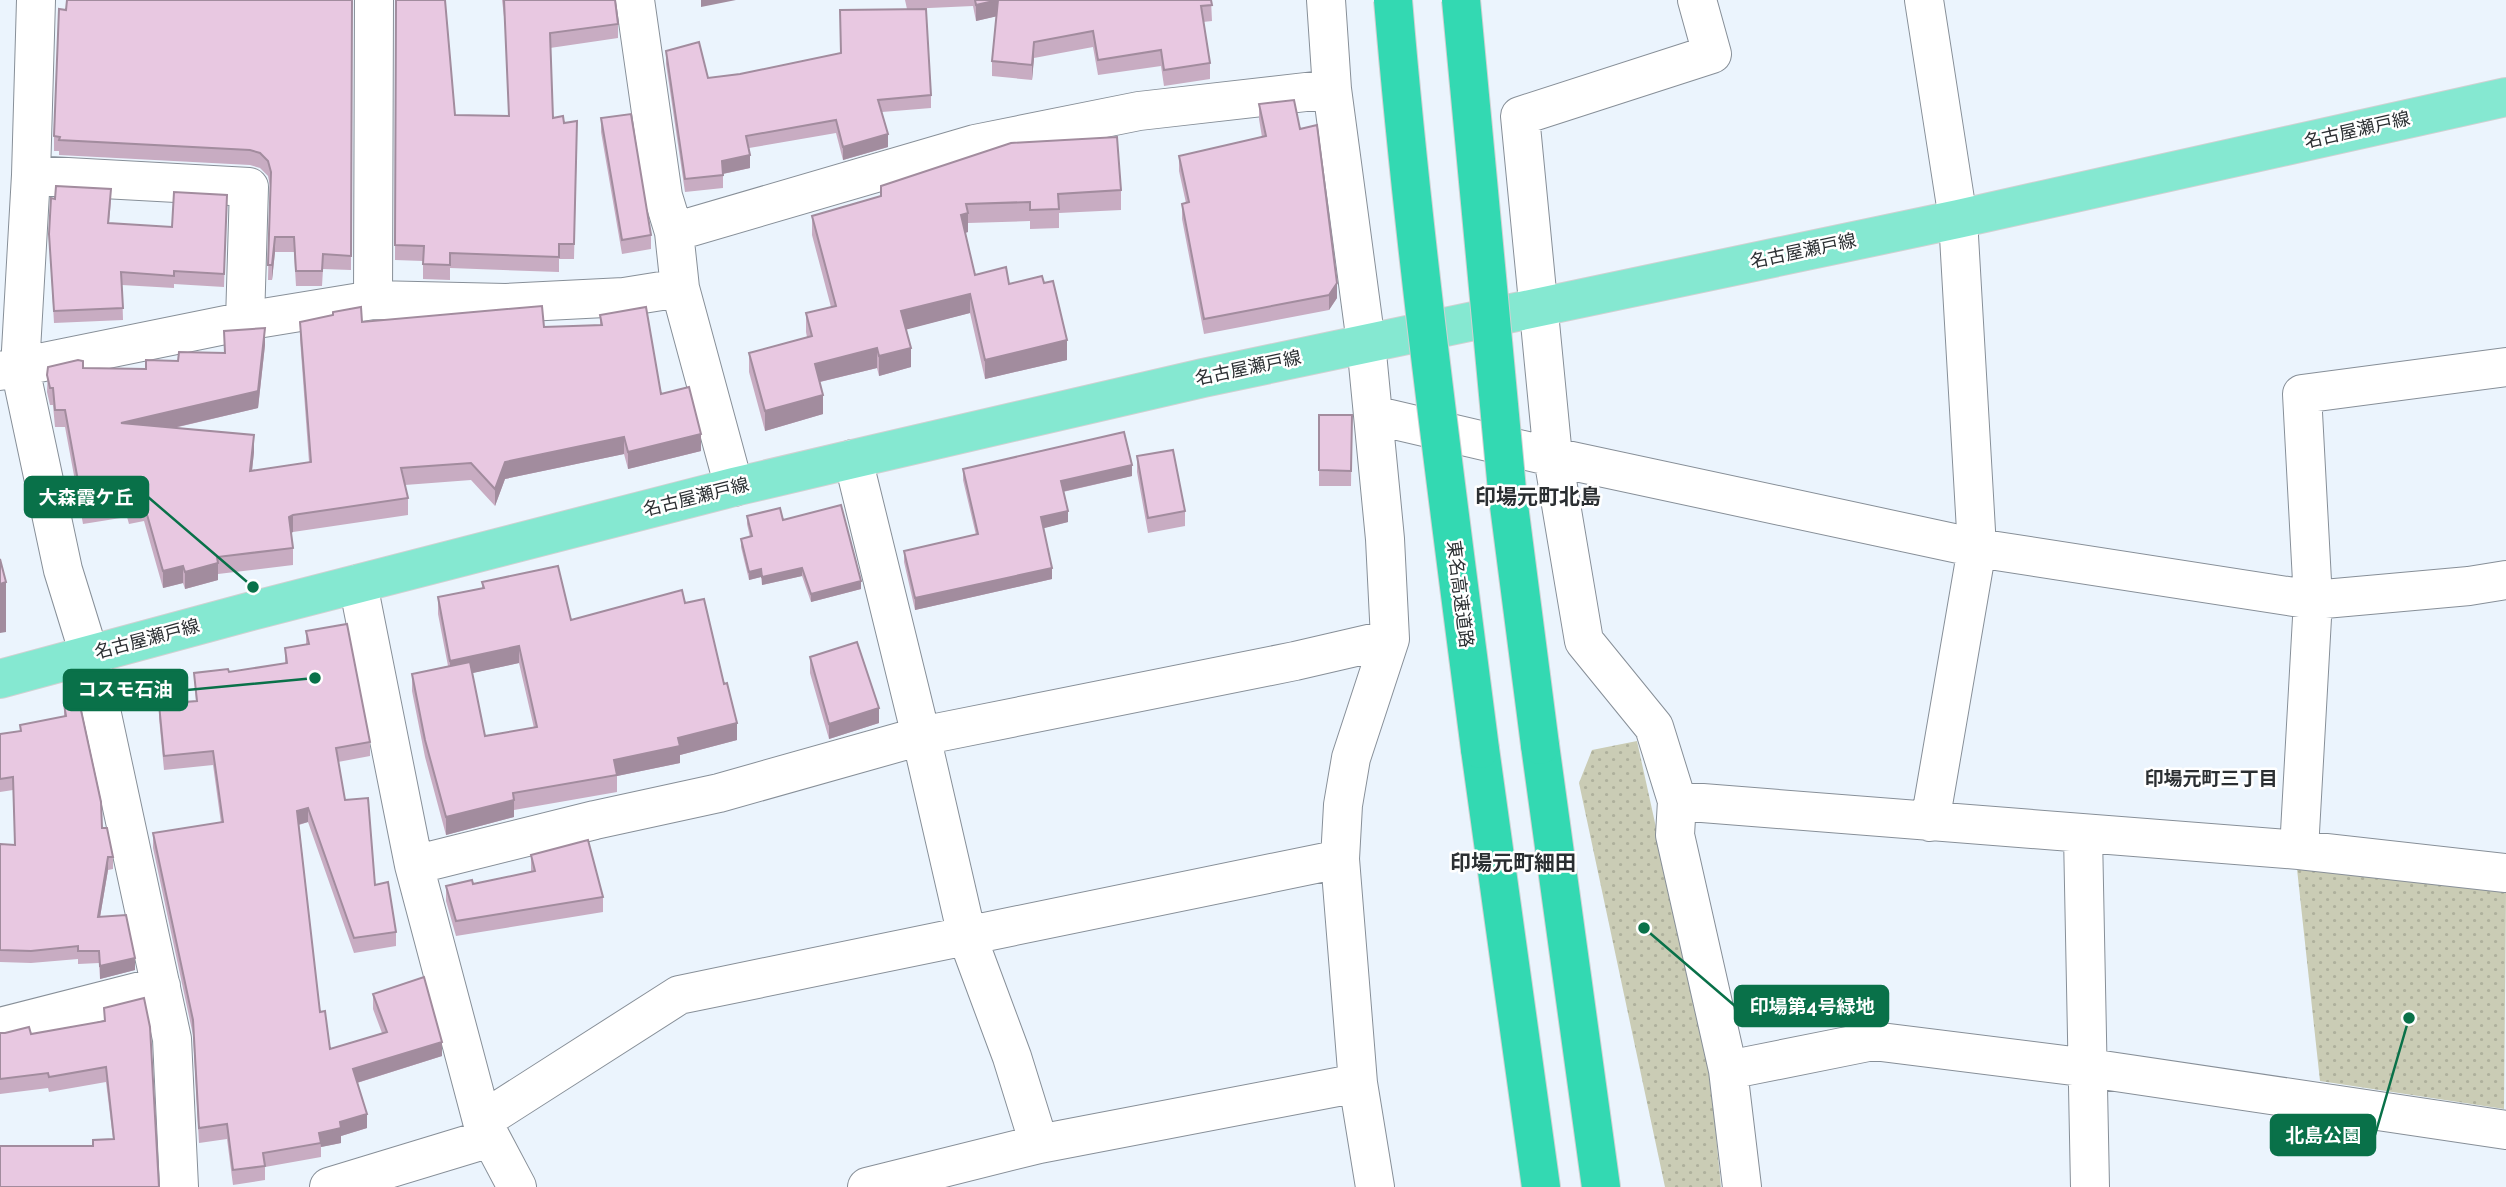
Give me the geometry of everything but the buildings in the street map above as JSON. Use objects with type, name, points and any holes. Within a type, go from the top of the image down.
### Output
[{"type":"highway","name":"東名高速道路","points":[[1393,0],[1405,144],[1434,396],[1541,1187]]},
{"type":"highway","points":[[1461,0],[1507,490],[1601,1187]]},
{"type":"main road","name":"名古屋瀬戸線","points":[[0,679],[734,487],[853,459],[1366,343],[1958,219],[2506,97]]},
{"type":"street","points":[[36,0],[31,176],[10,369],[63,570],[89,654],[173,1039],[179,1187]]},
{"type":"street","points":[[373,300],[374,0]]},
{"type":"street","points":[[635,0],[663,196],[674,232],[680,288],[734,487]]},
{"type":"street","points":[[1326,0],[1332,89],[1366,343],[1385,539],[1390,639],[1351,758],[1343,805],[1340,859],[1358,1083],[1375,1187]]},
{"type":"street","points":[[1697,0],[1712,54],[1520,116],[1553,457],[1584,641],[1654,727],[1677,801],[1675,835],[1728,1070],[1742,1187]]},
{"type":"street","points":[[1924,0],[1958,219],[1977,548],[1930,822]]},
{"type":"street","points":[[674,232],[975,144],[1139,111],[1332,89]]},
{"type":"street","points":[[31,176],[249,187],[246,321]]},
{"type":"street","points":[[10,369],[246,321],[373,300],[506,303],[624,297],[680,288]]},
{"type":"street","points":[[2299,850],[2313,600],[2302,394],[2506,367]]},
{"type":"street","points":[[1373,415],[1553,457],[1977,548],[2313,600],[2469,586],[2506,580]]},
{"type":"street","points":[[853,459],[967,936],[1012,1058],[1039,1144]]},
{"type":"street","points":[[358,584],[414,865],[486,1129],[517,1187]]},
{"type":"street","points":[[414,865],[595,820],[719,793],[921,736],[1282,664],[1390,639]]},
{"type":"street","points":[[1677,801],[2299,850],[2506,873]]},
{"type":"street","points":[[2083,835],[2090,1187]]},
{"type":"street","points":[[329,1187],[486,1129],[679,995],[1340,859]]},
{"type":"street","points":[[0,1027],[161,986]]},
{"type":"street","points":[[1728,1070],[1873,1041],[2089,1068],[2506,1130]]},
{"type":"street","points":[[867,1187],[923,1180],[1039,1144],[1358,1083]]},
{"type":"green space","points":[[1637,741],[1710,1073],[1721,1187],[1665,1187],[1579,783],[1592,750]]},
{"type":"green space","points":[[2297,869],[2506,889],[2504,1109],[2320,1081]]},
{"type":"place","name":"大森霞ケ丘","points":[[253,587]]},
{"type":"place","name":"コスモ石油","points":[[315,678]]},
{"type":"place","name":"印場第4号緑地","points":[[1644,928]]},
{"type":"place","name":"北島公園","points":[[2409,1018]]},
{"type":"district","name":"印場元町北島","points":[[1538,497]]},
{"type":"district","name":"印場元町三丁目","points":[[2211,778]]},
{"type":"district","name":"印場元町細田","points":[[1513,863]]}]
